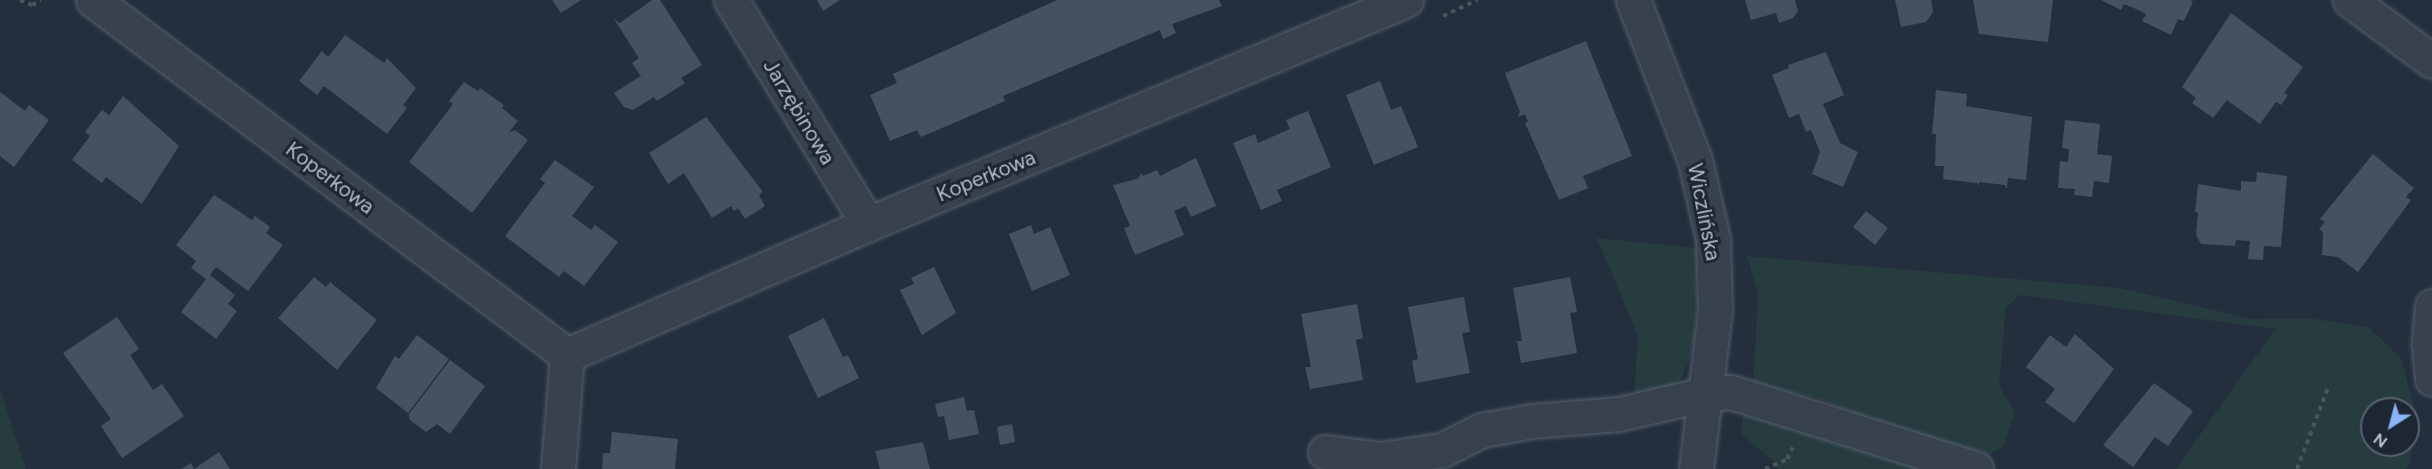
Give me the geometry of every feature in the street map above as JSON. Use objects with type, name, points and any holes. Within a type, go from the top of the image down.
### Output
[{"type":"street","name":"Koperkowa","points":[[93,0],[567,355],[868,224],[1406,0]]},
{"type":"street","name":"Jarzębinowa","points":[[731,0],[868,224]]},
{"type":"street","name":"Wiczlińska","points":[[1633,0],[1695,161],[1713,239],[1715,310],[1696,469]]},
{"type":"street","points":[[2350,0],[2432,61]]},
{"type":"street","points":[[2432,306],[2429,344],[2432,379]]},
{"type":"street","points":[[558,469],[567,355]]},
{"type":"street","points":[[1325,452],[1381,459],[1442,450],[1482,430],[1532,421],[1619,414],[1705,394],[1731,392],[1976,469]]},
{"type":"path","points":[[20,0],[32,5],[41,0]]},
{"type":"path","points":[[1443,16],[1478,0]]},
{"type":"path","points":[[2297,469],[2328,388]]},
{"type":"green space","points":[[1597,238],[1696,248],[1698,305],[1691,354],[1682,378],[1667,389],[1634,397],[1638,336]]},
{"type":"green space","points":[[1747,256],[2120,288],[2252,319],[2308,318],[2368,327],[2401,358],[2412,397],[2360,397],[2360,457],[2411,457],[2411,462],[2405,469],[2176,469],[2275,329],[2020,295],[2006,307],[1999,386],[2015,412],[2003,447],[1986,456],[1894,431],[1814,397],[1753,388],[1758,295]]},
{"type":"green space","points":[[0,389],[26,469],[0,469]]},
{"type":"green space","points":[[1743,416],[1761,417],[1932,469],[1777,469],[1777,464],[1741,434]]},
{"type":"building","points":[[552,0],[581,0],[561,13]]},
{"type":"building","points":[[652,0],[660,0],[702,65],[681,78],[685,83],[657,101],[654,97],[633,110],[624,107],[614,93],[641,76],[632,63],[639,58],[614,19],[620,23]]},
{"type":"building","points":[[817,0],[840,0],[823,11]]},
{"type":"building","points":[[1057,0],[1219,0],[1222,6],[1172,24],[1176,33],[1163,39],[1160,30],[1003,96],[1005,101],[921,137],[917,130],[890,141],[870,95],[897,83],[893,74]]},
{"type":"building","points":[[1745,0],[1795,0],[1798,11],[1793,18],[1779,23],[1776,13],[1751,20]]},
{"type":"building","points":[[1895,0],[1931,0],[1933,12],[1926,22],[1901,27]]},
{"type":"building","points":[[1973,0],[2053,0],[2048,42],[1979,34]]},
{"type":"building","points":[[2101,0],[2190,0],[2193,2],[2184,21],[2178,19],[2171,35],[2142,21],[2146,14],[2124,4],[2121,10]]},
{"type":"building","points":[[2231,13],[2303,67],[2284,93],[2288,95],[2281,105],[2276,102],[2260,124],[2227,100],[2213,118],[2192,103],[2196,98],[2182,87]]},
{"type":"building","points":[[345,35],[384,63],[387,58],[416,88],[403,105],[407,108],[387,134],[324,86],[317,95],[299,81],[322,51],[328,57]]},
{"type":"building","points":[[1586,41],[1632,156],[1583,176],[1588,188],[1559,200],[1525,123],[1528,122],[1525,114],[1518,117],[1520,112],[1505,73]]},
{"type":"building","points":[[1826,52],[1844,95],[1823,104],[1840,143],[1858,152],[1843,187],[1812,174],[1820,152],[1811,130],[1806,132],[1799,114],[1789,118],[1772,75],[1789,68],[1788,65]]},
{"type":"building","points":[[1380,81],[1391,110],[1401,106],[1418,147],[1374,165],[1346,95]]},
{"type":"building","points":[[464,82],[478,91],[480,88],[504,105],[502,108],[518,121],[509,132],[515,130],[528,140],[472,213],[409,162],[453,104],[449,101]]},
{"type":"building","points":[[1936,90],[1967,94],[1966,106],[2032,117],[2026,180],[2008,178],[2007,189],[2005,185],[1979,182],[1979,186],[1977,183],[1943,179],[1944,166],[1935,166],[1936,134],[1932,134]]},
{"type":"building","points":[[0,92],[25,111],[29,105],[49,120],[14,167],[0,156]]},
{"type":"building","points":[[123,96],[179,146],[142,204],[106,177],[102,183],[72,160],[90,136],[85,132],[102,110],[109,115]]},
{"type":"building","points":[[1308,111],[1331,167],[1277,190],[1282,201],[1261,210],[1233,143],[1255,134],[1258,143],[1290,129],[1286,120]]},
{"type":"building","points":[[706,117],[763,192],[759,195],[765,206],[745,219],[738,208],[734,211],[731,206],[712,218],[684,173],[668,184],[649,153]]},
{"type":"building","points":[[2065,120],[2100,124],[2097,154],[2112,156],[2109,183],[2094,181],[2092,197],[2074,195],[2075,189],[2058,188],[2060,161],[2068,162],[2069,149],[2062,148]]},
{"type":"building","points":[[2373,154],[2414,188],[2406,197],[2411,200],[2358,272],[2338,257],[2322,255],[2323,232],[2319,229],[2325,222],[2320,219]]},
{"type":"building","points":[[1196,158],[1216,206],[1191,217],[1186,206],[1174,211],[1184,235],[1135,255],[1124,228],[1130,226],[1113,185],[1137,179],[1142,173],[1143,176],[1157,170],[1160,176]]},
{"type":"building","points":[[555,160],[594,187],[572,216],[591,230],[595,225],[618,242],[584,286],[564,271],[559,277],[505,236],[545,183],[540,179]]},
{"type":"building","points":[[2257,172],[2287,176],[2281,247],[2264,246],[2263,260],[2248,259],[2250,241],[2236,240],[2235,246],[2201,244],[2196,235],[2198,213],[2195,212],[2198,184],[2241,191],[2241,181],[2256,182]]},
{"type":"building","points":[[214,195],[252,220],[255,216],[270,227],[266,233],[283,245],[248,291],[216,267],[210,275],[235,295],[228,304],[237,311],[216,339],[181,312],[206,279],[191,268],[196,261],[176,245]]},
{"type":"building","points":[[1866,211],[1888,228],[1875,245],[1853,227]]},
{"type":"building","points":[[1031,225],[1034,234],[1050,227],[1070,275],[1032,291],[1009,234]]},
{"type":"building","points":[[934,267],[956,313],[922,335],[900,290],[914,284],[911,278]]},
{"type":"building","points":[[314,277],[326,287],[330,282],[377,320],[337,370],[278,318]]},
{"type":"building","points":[[1570,277],[1577,312],[1570,313],[1577,353],[1521,363],[1517,341],[1522,341],[1513,288]]},
{"type":"building","points":[[1464,297],[1470,332],[1462,333],[1470,373],[1416,383],[1412,361],[1418,359],[1408,307]]},
{"type":"building","points":[[1357,304],[1363,338],[1356,340],[1363,380],[1310,389],[1305,367],[1311,367],[1301,314]]},
{"type":"building","points":[[117,317],[139,349],[130,355],[153,390],[162,384],[184,416],[122,458],[101,426],[111,419],[63,353]]},
{"type":"building","points":[[824,318],[843,357],[848,355],[859,378],[818,398],[788,336]]},
{"type":"building","points":[[2075,334],[2114,369],[2074,423],[2045,402],[2055,389],[2026,367],[2050,335],[2066,347]]},
{"type":"building","points":[[417,335],[449,359],[408,413],[376,388],[395,356],[399,359]]},
{"type":"building","points":[[450,360],[485,386],[450,434],[437,424],[426,432],[410,420],[409,414]]},
{"type":"building","points":[[2154,383],[2193,411],[2168,446],[2155,437],[2133,467],[2103,445]]},
{"type":"building","points":[[964,397],[967,411],[974,410],[979,434],[949,440],[944,416],[938,417],[935,404]]},
{"type":"building","points":[[1012,424],[1015,442],[1000,445],[997,427]]},
{"type":"building","points":[[612,432],[678,439],[675,469],[602,469],[603,453],[610,453]]},
{"type":"building","points":[[923,442],[930,469],[880,469],[875,451]]},
{"type":"building","points":[[219,452],[230,469],[194,469]]},
{"type":"building","points":[[191,463],[194,469],[181,469]]}]
